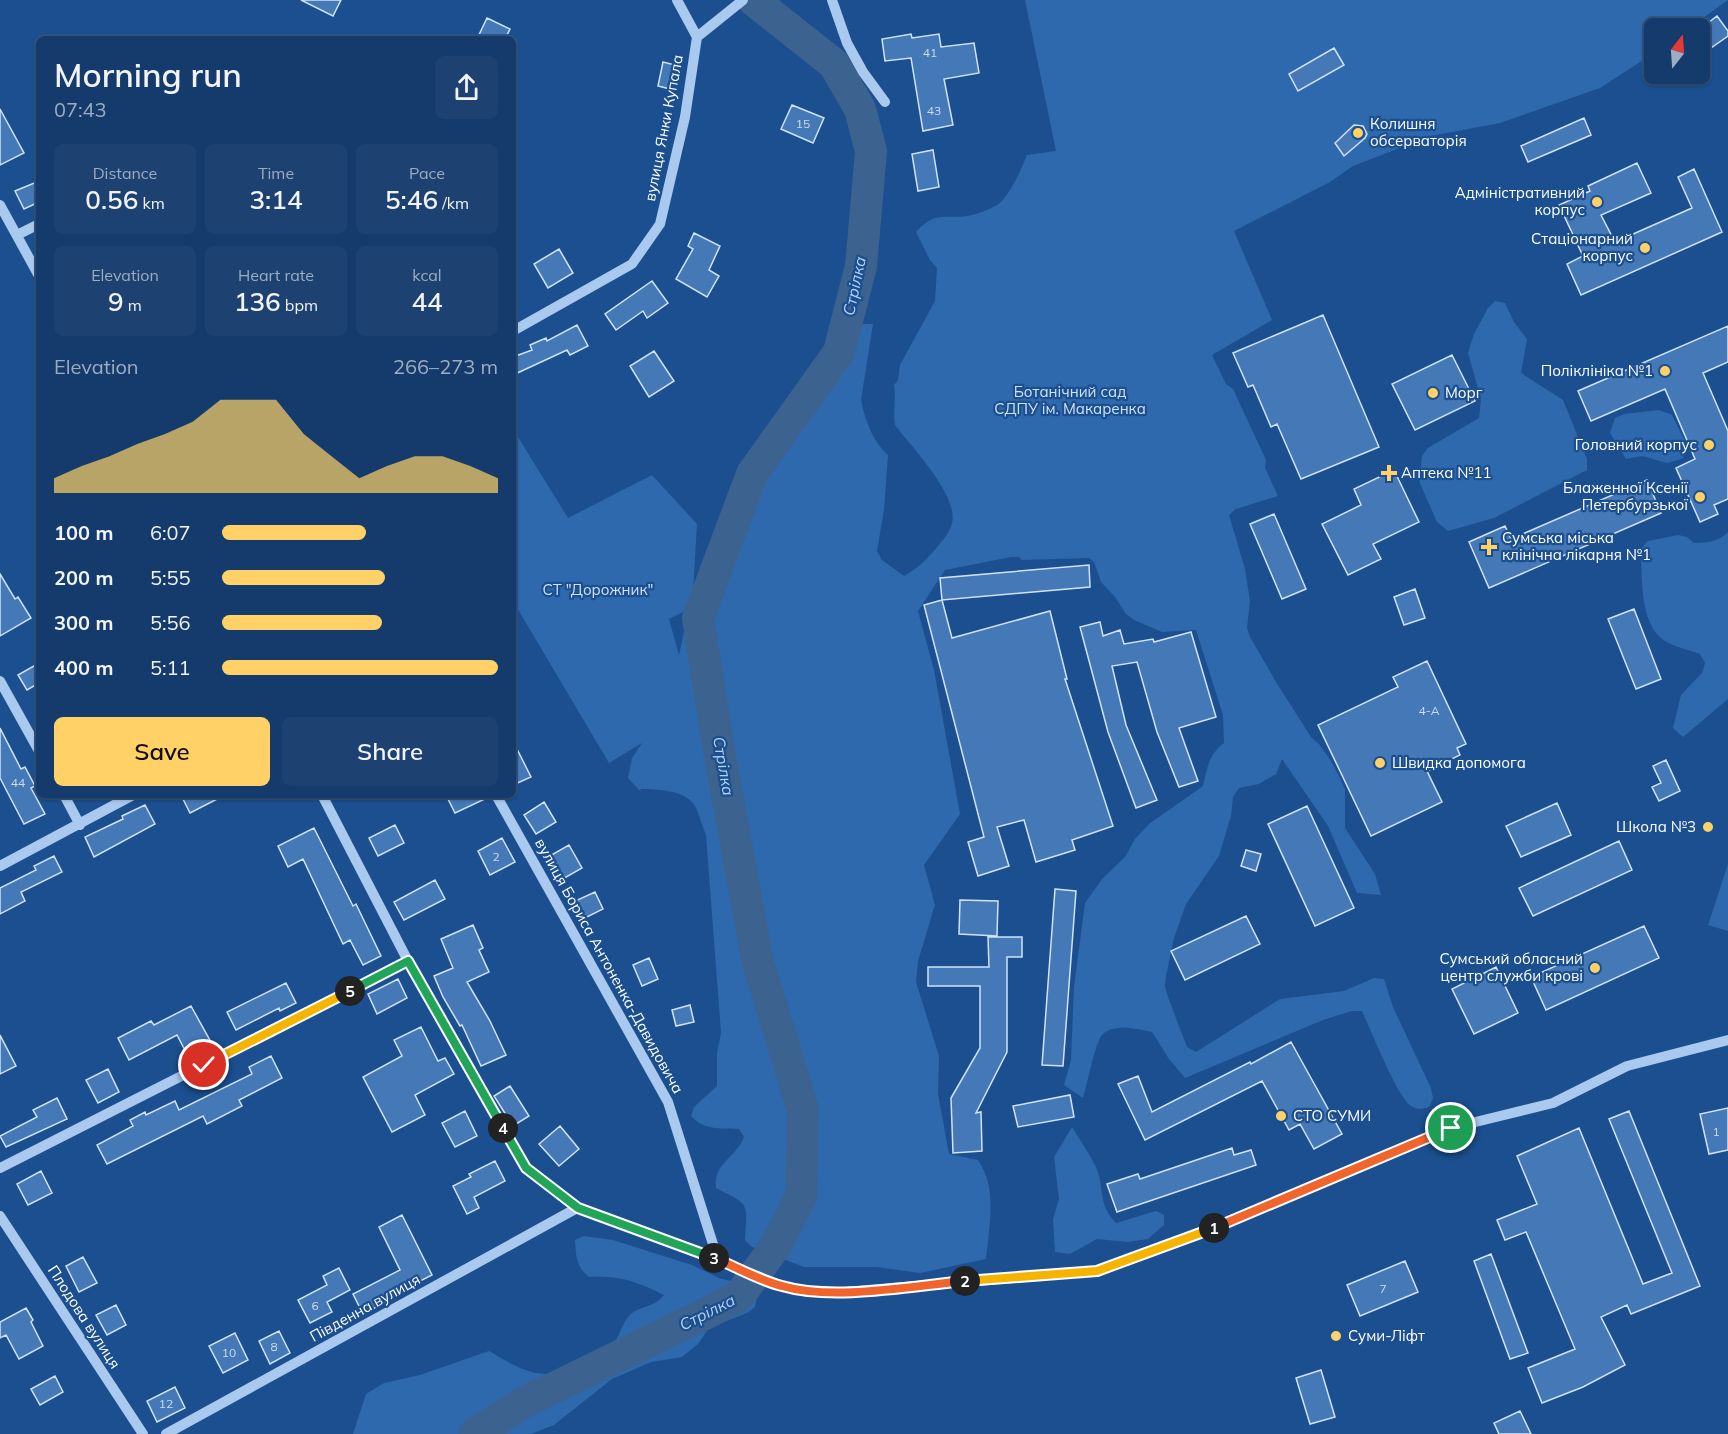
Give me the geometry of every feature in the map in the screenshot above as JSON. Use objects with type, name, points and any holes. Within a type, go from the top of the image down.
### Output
[{"type":"street","name":"вулиця Янки Купала","points":[[516,329],[632,264],[660,224],[685,117],[697,37],[677,0]]},
{"type":"street","points":[[832,0],[847,44],[863,72],[885,102]]},
{"type":"street","points":[[697,37],[742,1]]},
{"type":"street","points":[[0,205],[36,270]]},
{"type":"street","points":[[17,235],[36,226]]},
{"type":"street","points":[[0,681],[36,746]]},
{"type":"street","points":[[65,798],[80,825]]},
{"type":"street","points":[[0,866],[128,798]]},
{"type":"street","points":[[324,798],[408,961],[526,1168],[578,1208],[782,1286],[809,1292],[844,1292],[1097,1271],[1219,1226],[1451,1128],[1553,1103],[1627,1066],[1728,1040]]},
{"type":"street","name":"вулиця Бориса Антоненка-Давидовича","points":[[498,798],[668,1102],[718,1260]]},
{"type":"street","points":[[0,1168],[408,961]]},
{"type":"street","name":"Південна вулиця","points":[[166,1434],[578,1208]]},
{"type":"street","name":"Плодова вулиця","points":[[0,1216],[143,1434]]},
{"type":"green space","points":[[1025,0],[1728,0],[1703,18],[1644,18],[1644,59],[1600,88],[1500,123],[1431,136],[1353,166],[1330,182],[1234,231],[1272,320],[1212,355],[1226,384],[1233,389],[1266,460],[1265,468],[1278,496],[1236,509],[1229,515],[1245,569],[1250,601],[1247,628],[1276,682],[1311,737],[1331,761],[1341,780],[1345,790],[1345,828],[1375,874],[1381,895],[1357,893],[1328,826],[1282,759],[1276,774],[1259,784],[1239,788],[1233,797],[1231,816],[1219,856],[1186,904],[1174,938],[1165,986],[1187,1047],[1196,1052],[1280,999],[1344,991],[1374,978],[1384,979],[1393,1007],[1431,1088],[1433,1098],[1429,1107],[1415,1108],[1405,1100],[1362,1011],[1352,1011],[1323,1020],[1185,1078],[1169,1059],[1152,1032],[1126,1028],[1113,1029],[1107,1031],[1099,1040],[1083,1098],[1064,1085],[1071,1060],[1074,987],[1085,903],[1102,879],[1125,857],[1135,839],[1149,824],[1203,786],[1207,767],[1224,743],[1223,715],[1196,630],[1162,632],[1134,620],[1126,614],[1101,582],[1094,562],[1089,558],[1022,560],[1019,557],[1011,557],[945,570],[918,611],[934,670],[960,814],[924,865],[935,905],[918,961],[916,982],[939,1056],[938,1094],[949,1154],[978,1160],[988,1183],[991,1208],[986,1259],[920,1273],[877,1267],[804,1267],[752,1247],[745,1240],[746,1212],[744,1206],[736,1198],[716,1188],[716,1179],[721,1166],[736,1150],[744,1137],[739,1129],[707,1126],[691,1116],[694,1107],[717,1086],[717,1053],[721,1033],[706,835],[696,808],[686,797],[663,790],[640,789],[641,792],[628,778],[632,758],[642,743],[609,763],[516,606],[516,434],[568,518],[652,475],[697,524],[693,593],[697,581],[735,511],[774,426],[798,405],[850,324],[873,324],[861,400],[870,430],[888,455],[884,510],[877,551],[882,560],[904,576],[930,556],[947,535],[952,523],[952,512],[941,486],[895,425],[894,385],[898,380],[900,365],[935,301],[937,268],[930,260],[916,232],[930,220],[972,215],[996,205],[1010,190],[1027,155],[1056,151]],"holes":[[[689,609],[679,655],[669,619]]]},
{"type":"green space","points":[[1495,301],[1505,303],[1514,322],[1527,339],[1521,373],[1563,400],[1587,459],[1587,470],[1494,518],[1448,531],[1437,522],[1419,481],[1422,456],[1428,448],[1479,418],[1481,399],[1468,353],[1474,334],[1488,308]]},
{"type":"green space","points":[[1659,410],[1672,415],[1685,441],[1684,456],[1667,463],[1642,456],[1626,459],[1610,433],[1615,418],[1624,414]]},
{"type":"green space","points":[[1728,532],[1728,699],[1683,737],[1673,728],[1681,695],[1702,673],[1705,663],[1700,654],[1665,641],[1650,624],[1642,585],[1641,549],[1648,541],[1678,535],[1699,543],[1717,539]]},
{"type":"green space","points":[[1728,864],[1728,931],[1708,925]]},
{"type":"green space","points":[[1072,1127],[1096,1167],[1106,1209],[1116,1223],[1156,1211],[1164,1215],[1164,1225],[1148,1239],[1127,1242],[1097,1239],[1070,1254],[1055,1252],[1053,1219],[1059,1199],[1054,1157]]},
{"type":"green space","points":[[584,1236],[613,1240],[692,1265],[719,1278],[753,1287],[757,1297],[755,1307],[747,1313],[709,1328],[698,1344],[682,1357],[651,1362],[612,1379],[554,1425],[531,1434],[353,1434],[366,1394],[384,1383],[420,1375],[489,1351],[525,1370],[547,1374],[572,1369],[608,1350],[629,1316],[656,1302],[664,1295],[627,1280],[589,1277],[579,1265],[576,1251],[575,1240]]},
{"type":"building","points":[[301,0],[341,0],[333,16]]},
{"type":"building","points":[[1717,16],[1728,31],[1728,36],[1710,49],[1710,21]]},
{"type":"building","points":[[487,18],[510,29],[506,36],[478,36]]},
{"type":"building","points":[[911,34],[912,38],[939,34],[941,47],[974,43],[979,73],[944,79],[953,125],[923,131],[911,58],[885,61],[882,39]]},
{"type":"building","points":[[1334,48],[1344,65],[1298,91],[1289,74]]},
{"type":"building","points":[[663,62],[679,66],[674,90],[658,86]]},
{"type":"building","points":[[792,105],[824,118],[813,143],[781,129]]},
{"type":"building","points":[[0,109],[24,153],[0,165]]},
{"type":"building","points":[[1584,118],[1591,135],[1528,162],[1521,146]]},
{"type":"building","points":[[1354,125],[1363,126],[1367,134],[1344,156],[1335,143]]},
{"type":"building","points":[[933,150],[939,187],[918,191],[912,154]]},
{"type":"building","name":"Стаціонарний корпус","points":[[1637,163],[1651,193],[1601,215],[1615,242],[1692,208],[1678,177],[1694,169],[1722,232],[1581,295],[1567,264],[1583,256],[1559,205],[1590,191],[1588,186]]},
{"type":"building","points":[[36,182],[36,203],[24,209],[15,191]]},
{"type":"building","points":[[694,233],[720,246],[709,270],[719,276],[707,297],[676,279],[693,249],[688,246]]},
{"type":"building","points":[[559,249],[573,273],[548,288],[534,264]]},
{"type":"building","points":[[652,281],[668,303],[647,318],[643,311],[616,330],[605,314]]},
{"type":"building","points":[[1323,315],[1379,447],[1301,479],[1277,424],[1271,427],[1253,385],[1248,387],[1233,353]]},
{"type":"building","points":[[577,325],[588,346],[570,355],[567,350],[516,374],[516,356],[532,350],[530,345],[546,338],[547,341]]},
{"type":"building","points":[[1728,326],[1728,362],[1703,373],[1728,431],[1728,499],[1714,505],[1718,514],[1700,522],[1676,468],[1695,459],[1665,389],[1591,421],[1578,391]]},
{"type":"building","points":[[654,351],[674,381],[649,397],[630,366]]},
{"type":"building","name":"Морг","points":[[1452,355],[1475,401],[1415,430],[1392,384]]},
{"type":"building","points":[[1394,470],[1419,522],[1373,544],[1381,559],[1348,575],[1322,524],[1361,505],[1354,489]]},
{"type":"building","points":[[1647,480],[1661,513],[1489,588],[1469,542],[1505,526],[1511,539]]},
{"type":"building","points":[[1274,514],[1306,589],[1282,599],[1250,524]]},
{"type":"building","points":[[1089,565],[1090,587],[942,600],[940,578]]},
{"type":"building","points":[[0,574],[15,599],[18,597],[31,618],[0,636]]},
{"type":"building","points":[[1415,589],[1425,618],[1404,625],[1394,597]]},
{"type":"building","points":[[942,600],[952,638],[1050,611],[1067,679],[1065,679],[1113,826],[1072,840],[1075,850],[1036,862],[1024,820],[997,827],[1009,866],[978,876],[968,842],[984,837],[924,605]]},
{"type":"building","points":[[1634,609],[1661,679],[1636,689],[1608,619]]},
{"type":"building","points":[[1100,622],[1103,636],[1120,630],[1124,644],[1153,639],[1154,642],[1191,632],[1216,717],[1179,728],[1198,781],[1179,787],[1157,732],[1137,662],[1112,666],[1126,725],[1157,800],[1136,808],[1108,732],[1080,627]]},
{"type":"building","name":"Швидка допомога","points":[[1427,661],[1466,744],[1457,748],[1460,755],[1427,771],[1442,802],[1371,836],[1318,725],[1398,687],[1393,677]]},
{"type":"building","points":[[36,665],[36,685],[27,690],[18,675]]},
{"type":"building","points":[[0,728],[21,769],[25,767],[35,786],[31,788],[45,814],[24,824],[0,778]]},
{"type":"building","points":[[516,747],[531,777],[516,784]]},
{"type":"building","points":[[1666,760],[1680,791],[1659,801],[1652,787],[1661,783],[1653,766]]},
{"type":"building","points":[[182,798],[219,798],[190,813]]},
{"type":"building","points":[[448,798],[487,798],[455,813]]},
{"type":"building","points":[[544,802],[556,822],[536,834],[524,815]]},
{"type":"building","points":[[1557,803],[1571,835],[1521,857],[1506,826]]},
{"type":"building","points":[[145,805],[155,824],[94,857],[85,837],[123,819],[122,816]]},
{"type":"building","points":[[1307,806],[1354,908],[1315,926],[1268,824]]},
{"type":"building","points":[[395,825],[404,843],[378,856],[369,838]]},
{"type":"building","points":[[314,828],[353,906],[356,904],[381,956],[363,965],[350,940],[343,944],[303,859],[288,867],[278,846]]},
{"type":"building","points":[[502,838],[515,862],[490,875],[478,851]]},
{"type":"building","points":[[1619,841],[1632,870],[1533,916],[1519,888]]},
{"type":"building","points":[[569,845],[582,868],[561,880],[548,857]]},
{"type":"building","points":[[1246,850],[1261,854],[1256,871],[1241,866]]},
{"type":"building","points":[[54,856],[62,872],[21,892],[25,901],[0,914],[0,888],[36,870],[34,866]]},
{"type":"building","points":[[435,880],[445,899],[404,920],[394,902]]},
{"type":"building","points":[[1055,889],[1076,891],[1063,1066],[1042,1065]]},
{"type":"building","points":[[595,892],[603,909],[581,920],[573,902]]},
{"type":"building","points":[[960,900],[998,901],[997,936],[959,934]]},
{"type":"building","points":[[1246,916],[1260,944],[1185,980],[1171,951]]},
{"type":"building","points":[[473,925],[483,948],[479,950],[489,972],[467,982],[490,1021],[506,1055],[481,1066],[462,1025],[460,1026],[443,997],[434,976],[453,968],[441,939]]},
{"type":"building","name":"Сумський обласний центр служби крові","points":[[1644,926],[1659,958],[1546,1010],[1531,977]]},
{"type":"building","points":[[988,937],[1022,937],[1022,957],[1007,957],[1007,1052],[976,1113],[981,1112],[982,1151],[953,1153],[951,1098],[980,1048],[980,986],[928,986],[928,967],[989,967]]},
{"type":"building","points":[[649,958],[658,979],[642,986],[633,965]]},
{"type":"building","points":[[1496,967],[1518,1013],[1474,1034],[1452,989]]},
{"type":"building","points":[[398,979],[407,998],[377,1014],[368,994]]},
{"type":"building","points":[[286,983],[296,1003],[280,1011],[279,1008],[236,1030],[227,1012]]},
{"type":"building","points":[[690,1005],[694,1022],[676,1026],[672,1010]]},
{"type":"building","points":[[191,1006],[212,1044],[188,1056],[177,1035],[129,1060],[118,1038],[151,1021],[154,1025]]},
{"type":"building","points":[[421,1027],[438,1061],[445,1058],[454,1074],[415,1095],[425,1115],[392,1132],[363,1077],[402,1056],[394,1040]]},
{"type":"building","points":[[0,1035],[16,1066],[0,1074]]},
{"type":"building","points":[[1291,1042],[1342,1134],[1314,1149],[1300,1124],[1289,1130],[1262,1081],[1145,1140],[1118,1084],[1138,1076],[1152,1112]]},
{"type":"building","points":[[271,1056],[282,1078],[239,1100],[242,1106],[207,1124],[203,1116],[107,1164],[97,1145],[133,1126],[130,1120],[175,1101],[179,1110],[252,1074],[249,1067]]},
{"type":"building","points":[[108,1069],[119,1092],[98,1103],[86,1080]]},
{"type":"building","points":[[510,1086],[529,1116],[513,1126],[494,1096]]},
{"type":"building","points":[[1070,1095],[1074,1117],[1018,1127],[1013,1106]]},
{"type":"building","points":[[57,1098],[67,1119],[6,1147],[0,1136],[37,1117],[33,1110]]},
{"type":"building","points":[[1728,1108],[1728,1150],[1709,1154],[1700,1114]]},
{"type":"building","points":[[465,1111],[477,1136],[455,1147],[442,1123]]},
{"type":"building","points":[[1629,1111],[1700,1286],[1631,1314],[1627,1305],[1601,1317],[1625,1365],[1583,1387],[1542,1403],[1528,1368],[1575,1349],[1526,1232],[1505,1240],[1497,1220],[1537,1204],[1517,1156],[1579,1128],[1643,1284],[1672,1273],[1609,1119]]},
{"type":"building","points":[[560,1126],[579,1149],[559,1166],[539,1144]]},
{"type":"building","points":[[1232,1148],[1234,1155],[1251,1150],[1256,1165],[1117,1212],[1107,1184],[1138,1174],[1140,1179]]},
{"type":"building","points":[[495,1161],[505,1181],[474,1197],[479,1208],[467,1214],[453,1186],[471,1177],[469,1174]]},
{"type":"building","points":[[41,1171],[52,1193],[28,1205],[17,1184]]},
{"type":"building","points":[[402,1215],[432,1275],[387,1298],[388,1301],[363,1314],[353,1294],[400,1270],[379,1227]]},
{"type":"building","points":[[1491,1254],[1528,1353],[1510,1359],[1474,1261]]},
{"type":"building","points":[[83,1257],[97,1283],[79,1292],[66,1266]]},
{"type":"building","points":[[1405,1261],[1418,1292],[1360,1316],[1347,1285]]},
{"type":"building","points":[[339,1268],[350,1290],[327,1302],[332,1312],[310,1323],[298,1300],[327,1285],[323,1276]]},
{"type":"building","points":[[116,1305],[126,1325],[107,1335],[96,1315]]},
{"type":"building","points":[[26,1308],[43,1346],[19,1359],[6,1335],[0,1338],[0,1322]]},
{"type":"building","points":[[279,1331],[290,1353],[270,1364],[259,1341]]},
{"type":"building","points":[[235,1333],[248,1360],[223,1373],[209,1346]]},
{"type":"building","points":[[1321,1370],[1335,1417],[1310,1424],[1296,1378]]},
{"type":"building","points":[[55,1376],[63,1392],[40,1405],[31,1389]]},
{"type":"building","points":[[175,1387],[185,1408],[157,1422],[147,1401]]},
{"type":"building","points":[[1520,1411],[1531,1434],[1499,1434],[1494,1423]]},
{"type":"waterway","name":"Стрілка","points":[[474,1434],[523,1403],[739,1296],[775,1247],[801,1196],[803,1110],[757,959],[718,745],[698,618],[752,474],[839,352],[861,266],[871,151],[860,109],[834,64],[753,0]]},
{"type":"place","name":"Колишня обсерваторія","points":[[1358,133]]},
{"type":"place","name":"Адміністративний корпус","points":[[1597,202]]},
{"type":"place","name":"Стаціонарний корпус","points":[[1645,248]]},
{"type":"place","name":"Поліклініка №1","points":[[1665,371]]},
{"type":"place","name":"Морг","points":[[1433,393]]},
{"type":"place","name":"Головний корпус","points":[[1709,445]]},
{"type":"place","name":"Аптека №11","points":[[1389,473]]},
{"type":"place","name":"Блаженної Ксенії Петербурзької","points":[[1700,497]]},
{"type":"place","name":"Сумська міська клінічна лікарня №1","points":[[1489,547]]},
{"type":"place","name":"Швидка допомога","points":[[1380,763]]},
{"type":"place","name":"Школа №3","points":[[1708,827]]},
{"type":"place","name":"Сумський обласний центр служби крові","points":[[1595,968]]},
{"type":"place","name":"СТО СУМИ","points":[[1281,1116]]},
{"type":"place","name":"Суми-Ліфт","points":[[1336,1336]]},
{"type":"route","points":[[204,1065],[408,961],[526,1168],[578,1208],[782,1286],[809,1292],[844,1292],[1097,1271],[1219,1226],[1451,1128]]},
{"type":"park label","name":"Ботанічний сад СДПУ ім. Макаренка","points":[[1070,400]]},
{"type":"park label","name":"СТ \"Дорожник\"","points":[[598,590]]}]
